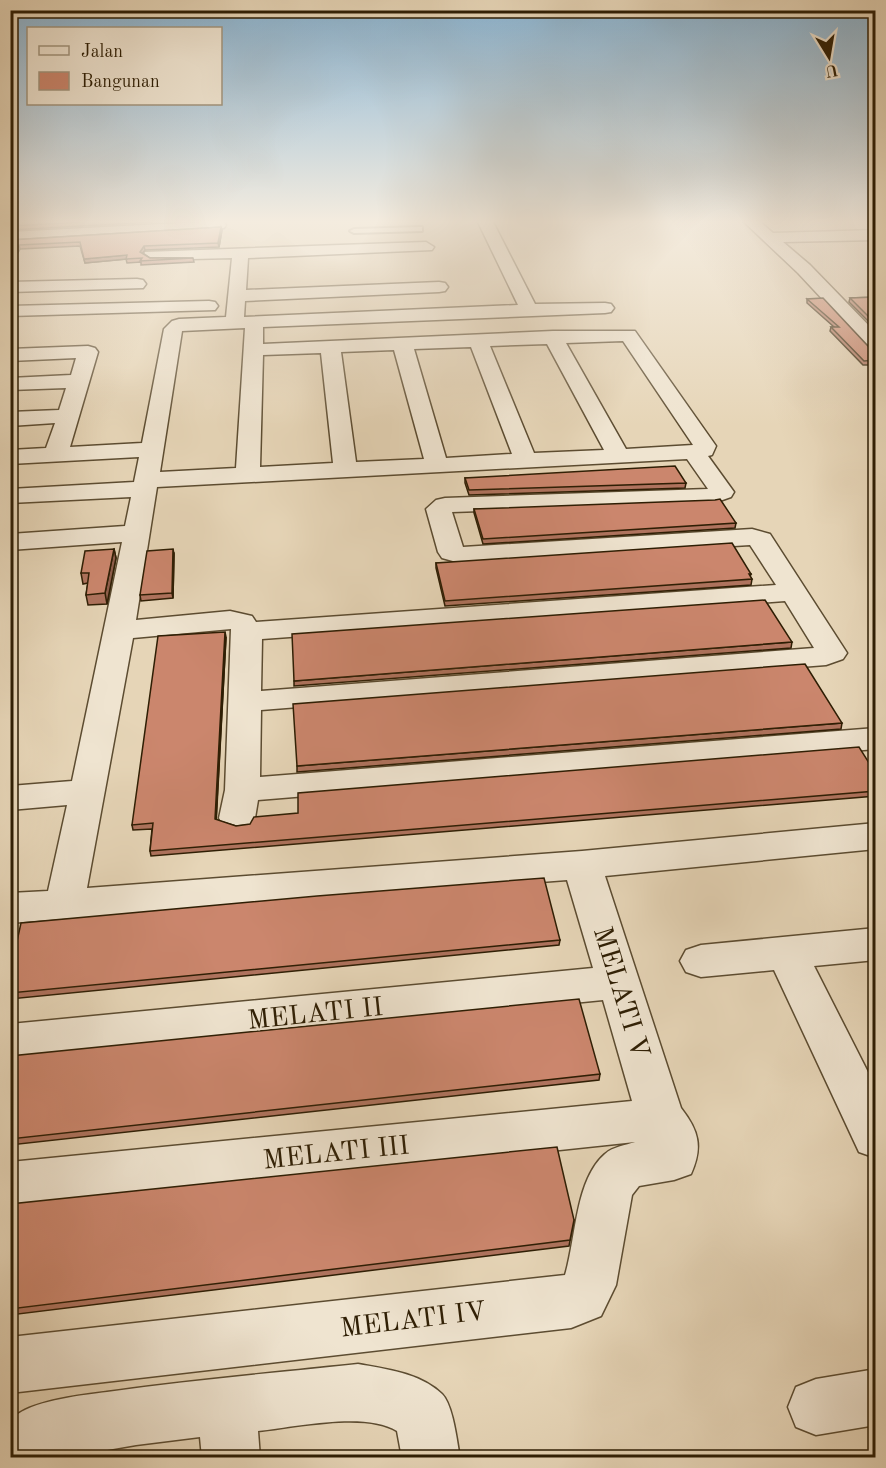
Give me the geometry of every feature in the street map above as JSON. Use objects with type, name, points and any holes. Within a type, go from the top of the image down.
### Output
[{"type":"street","points":[[65,309],[75,289]]},
{"type":"street","points":[[240,289],[237,296],[252,350],[248,474]]},
{"type":"street","points":[[237,296],[406,289]]},
{"type":"street","points":[[440,289],[448,312]]},
{"type":"street","points":[[518,289],[529,310]]},
{"type":"street","points":[[822,289],[876,345]]},
{"type":"street","points":[[10,311],[209,304],[209,322]]},
{"type":"street","points":[[65,903],[120,630],[173,329],[179,325],[244,320],[605,308]]},
{"type":"street","points":[[10,496],[248,474],[694,452],[704,450],[705,446],[628,335],[252,350]]},
{"type":"street","points":[[554,337],[618,455]]},
{"type":"street","points":[[478,340],[526,461]]},
{"type":"street","points":[[402,343],[436,465]]},
{"type":"street","points":[[330,346],[345,469]]},
{"type":"street","points":[[10,355],[88,352],[56,454]]},
{"type":"street","points":[[10,384],[79,381]]},
{"type":"street","points":[[10,419],[68,416]]},
{"type":"street","points":[[10,457],[152,449]]},
{"type":"street","points":[[244,702],[832,653],[761,540],[752,537],[460,555],[451,552],[439,509],[445,506],[714,496],[722,492],[694,452]]},
{"type":"street","points":[[10,542],[137,533]]},
{"type":"street","points":[[247,631],[794,592]]},
{"type":"street","points":[[120,630],[230,620],[242,622],[247,631],[240,804],[876,738]]},
{"type":"street","points":[[10,798],[88,792]]},
{"type":"street","points":[[10,908],[582,866],[876,836]]},
{"type":"street","name":"MELATI V","points":[[582,866],[662,1119]]},
{"type":"street","points":[[701,962],[876,944]]},
{"type":"street","points":[[787,953],[876,1137]]},
{"type":"street","name":"MELATI II","points":[[10,1042],[619,982]]},
{"type":"street","name":"MELATI III","points":[[10,1185],[662,1119]]},
{"type":"street","name":"MELATI IV","points":[[10,1365],[571,1301],[582,1297],[590,1285],[609,1186],[623,1168],[648,1161],[674,1158],[677,1147],[673,1132],[662,1119]]},
{"type":"street","points":[[24,1458],[38,1435],[75,1425],[136,1416],[229,1432],[358,1392],[400,1400],[423,1415],[431,1458]]},
{"type":"street","points":[[816,1407],[876,1398]]},
{"type":"building","points":[[876,297],[876,324],[850,298]]},
{"type":"building","points":[[823,298],[868,346],[876,348],[876,360],[864,361],[831,327],[839,327],[807,299]]},
{"type":"building","points":[[675,466],[686,483],[469,490],[465,478]]},
{"type":"building","points":[[720,499],[736,523],[483,539],[474,509],[715,500]]},
{"type":"building","points":[[732,543],[752,579],[445,601],[436,563]]},
{"type":"building","points":[[114,549],[105,593],[86,595],[89,573],[81,573],[85,551]]},
{"type":"building","points":[[173,549],[172,593],[140,595],[147,551]]},
{"type":"building","points":[[765,600],[792,642],[294,681],[292,634]]},
{"type":"building","points":[[225,632],[215,819],[236,826],[250,824],[254,817],[298,813],[298,793],[859,747],[876,774],[876,791],[150,851],[153,823],[132,825],[158,636]]},
{"type":"building","points":[[805,664],[842,723],[297,766],[293,704]]},
{"type":"building","points":[[544,878],[560,940],[10,993],[10,973],[21,923]]},
{"type":"building","points":[[579,999],[600,1074],[10,1139],[10,1056]]},
{"type":"building","points":[[557,1147],[574,1220],[570,1240],[10,1309],[10,1204]]}]
